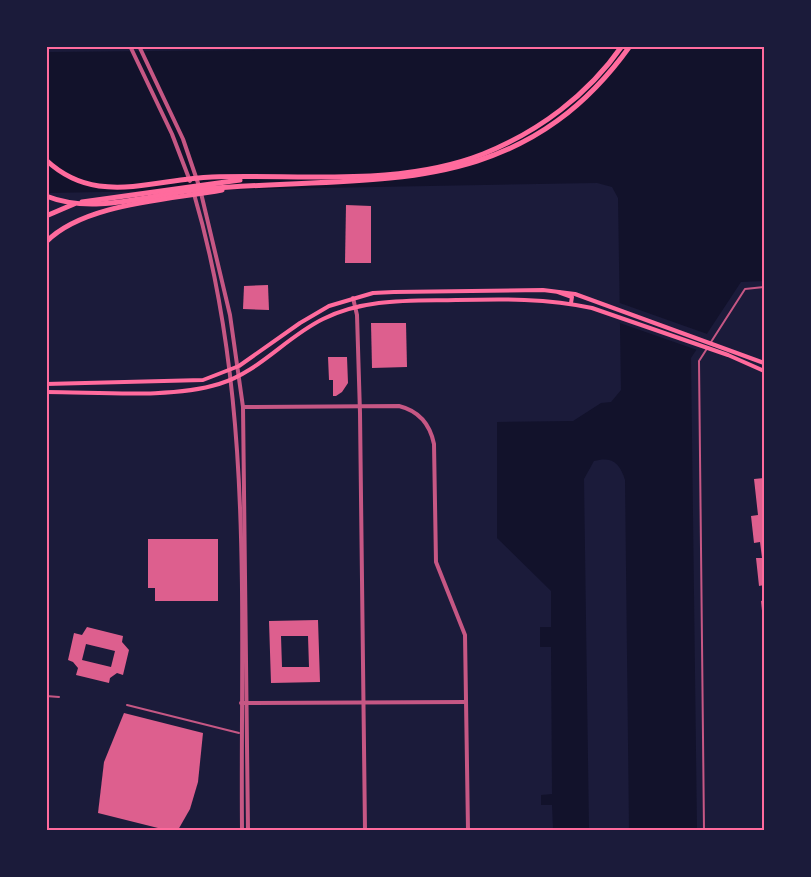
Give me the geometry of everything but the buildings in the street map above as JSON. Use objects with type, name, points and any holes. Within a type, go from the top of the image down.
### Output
[{"type":"highway","points":[[46,160],[74,179],[106,186],[125,187],[209,177],[407,172],[481,154],[533,129],[565,106],[594,79],[622,46]]},
{"type":"highway","points":[[46,196],[69,203],[93,204],[201,189],[260,184],[407,178],[441,172],[484,160],[524,141],[569,111],[600,83],[630,46]]},
{"type":"highway","points":[[46,216],[83,201],[111,196],[280,176]]},
{"type":"highway","points":[[46,242],[67,224],[102,211],[260,184]]},
{"type":"main road","points":[[46,384],[192,382],[230,371],[239,366],[315,313],[353,298],[393,292],[557,291],[595,300],[765,363]]},
{"type":"main road","points":[[557,291],[572,297],[571,303]]},
{"type":"main road","points":[[46,392],[192,390],[240,375],[314,324],[355,307],[394,301],[522,299],[571,303],[592,308],[728,355],[765,371]]},
{"type":"street","points":[[130,46],[180,153],[201,216],[232,379],[239,454],[242,831]]},
{"type":"street","points":[[140,48],[188,150],[208,215],[239,366],[243,407],[248,831]]},
{"type":"street","points":[[704,831],[699,361],[745,289],[765,287]]},
{"type":"street","points":[[353,298],[359,405],[365,831]]},
{"type":"street","points":[[243,407],[359,405],[407,408],[420,416],[432,434],[435,552],[438,572],[459,614],[465,635],[468,831]]},
{"type":"street","points":[[46,696],[59,696]]},
{"type":"street","points":[[241,703],[466,702]]},
{"type":"street","points":[[127,705],[239,734]]},
{"type":"shaded area","points":[[764,47],[764,281],[741,282],[691,358],[697,830],[629,830],[625,480],[621,469],[610,460],[594,461],[584,479],[589,830],[553,830],[552,805],[541,805],[541,795],[552,794],[551,647],[540,647],[540,627],[551,627],[551,591],[497,538],[497,422],[573,421],[601,403],[611,402],[621,390],[618,198],[612,187],[597,183],[47,193],[46,52]]},
{"type":"pier","points":[[617,302],[710,335],[700,351],[617,322]]}]
